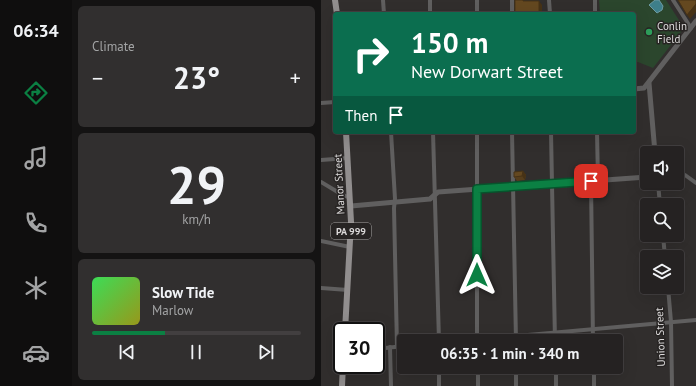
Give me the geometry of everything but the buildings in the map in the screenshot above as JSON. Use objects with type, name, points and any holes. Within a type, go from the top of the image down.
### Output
[{"type":"main road","points":[[335,0],[337,12]]},
{"type":"main road","name":"Manor Street","points":[[346,134],[351,206],[351,247],[346,322]]},
{"type":"main road","points":[[342,386],[343,374]]},
{"type":"street","points":[[383,0],[384,12]]},
{"type":"street","points":[[430,0],[430,12]]},
{"type":"street","points":[[477,0],[477,12]]},
{"type":"street","points":[[512,0],[512,12]]},
{"type":"street","points":[[549,0],[550,12]]},
{"type":"street","points":[[595,0],[595,12]]},
{"type":"street","points":[[673,0],[691,28]]},
{"type":"street","points":[[636,89],[644,88],[649,83],[696,21]]},
{"type":"street","points":[[649,83],[654,146]]},
{"type":"street","points":[[321,103],[333,102]]},
{"type":"street","points":[[385,348],[397,347],[395,202],[391,134]]},
{"type":"street","points":[[433,134],[439,334]]},
{"type":"street","points":[[477,134],[477,334]]},
{"type":"street","points":[[512,134],[516,334]]},
{"type":"street","points":[[551,134],[555,332]]},
{"type":"street","points":[[597,134],[598,181]]},
{"type":"street","points":[[321,160],[348,158]]},
{"type":"street","points":[[684,175],[696,183]]},
{"type":"street","points":[[351,206],[430,199],[438,192],[640,178]]},
{"type":"street","points":[[591,181],[593,334]]},
{"type":"street","points":[[321,182],[350,198]]},
{"type":"street","points":[[321,241],[351,247]]},
{"type":"street","points":[[321,288],[348,290]]},
{"type":"street","name":"Union Street","points":[[669,294],[671,322],[672,386]]},
{"type":"street","points":[[544,334],[696,320]]},
{"type":"street","points":[[390,347],[391,386]]},
{"type":"street","points":[[439,374],[439,386]]},
{"type":"street","points":[[478,374],[478,386]]},
{"type":"street","points":[[516,374],[517,386]]},
{"type":"street","points":[[556,374],[556,386]]},
{"type":"street","points":[[594,374],[594,386]]},
{"type":"green space","points":[[599,0],[666,0],[684,28],[653,68],[636,62],[636,12],[600,12]]},
{"type":"water","points":[[655,0],[659,0],[663,6],[662,10],[657,13],[649,5]]},
{"type":"place","name":"Conlin Field","points":[[649,32]]},
{"type":"route","points":[[477,275],[477,189],[591,181]]}]
